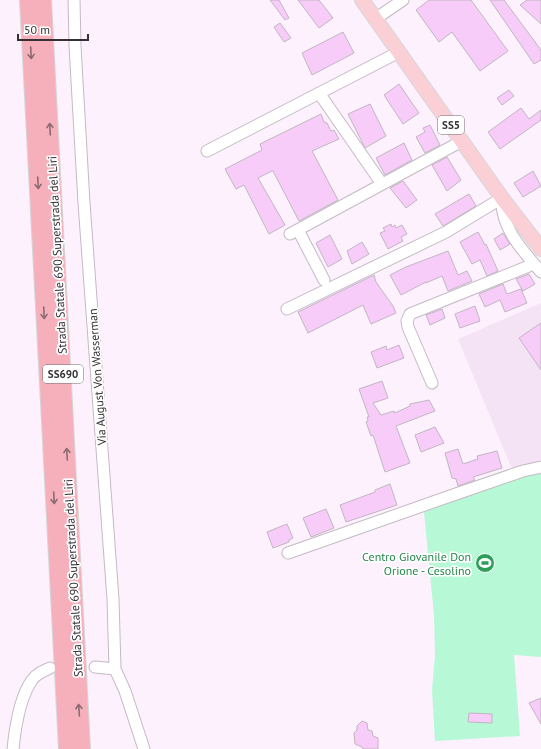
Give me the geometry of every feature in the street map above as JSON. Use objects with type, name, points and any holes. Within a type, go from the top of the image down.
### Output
[{"type":"highway","name":"Strada Statale 690 Superstrada del Liri","points":[[28,0],[67,749]]},
{"type":"highway","name":"Strada Statale 690 Superstrada del Liri","points":[[43,0],[82,749]]},
{"type":"main road","name":"SS5","points":[[362,0],[502,198],[541,249]]},
{"type":"street","name":"Via August Von Wasserman","points":[[74,0],[83,197],[113,599],[115,669],[125,692],[144,749]]},
{"type":"street","points":[[376,19],[403,0]]},
{"type":"street","points":[[207,151],[398,52]]},
{"type":"street","points":[[319,93],[382,184]]},
{"type":"street","points":[[324,280],[294,232],[462,141]]},
{"type":"street","points":[[432,383],[408,327],[407,321],[410,314],[537,268],[517,242],[506,222],[502,210],[502,198]]},
{"type":"street","points":[[287,309],[446,232],[502,198]]},
{"type":"street","points":[[288,553],[523,471],[541,467]]},
{"type":"street","points":[[96,667],[115,669]]},
{"type":"street","points":[[13,749],[23,698],[31,681],[41,672],[50,668]]},
{"type":"shaded area","points":[[541,303],[541,462],[512,469],[458,339]]},
{"type":"green space","name":"Centro Giovanile Don Orione - Cesolino","points":[[541,469],[541,657],[514,655],[520,736],[435,741],[432,690],[435,656],[434,615],[424,512]]},
{"type":"building","points":[[270,0],[279,0],[289,18],[285,20]]},
{"type":"building","points":[[298,0],[319,0],[333,18],[319,28]]},
{"type":"building","points":[[429,0],[471,0],[508,51],[480,71],[452,32],[439,42],[416,10]]},
{"type":"building","points":[[490,0],[504,0],[541,50],[541,60],[534,64]]},
{"type":"building","points":[[527,0],[541,0],[541,24],[520,5]]},
{"type":"building","points":[[280,23],[291,38],[284,42],[274,27]]},
{"type":"building","points":[[343,32],[354,53],[312,75],[302,53]]},
{"type":"building","points":[[399,84],[419,113],[403,124],[384,95]]},
{"type":"building","points":[[509,90],[514,96],[502,105],[497,98]]},
{"type":"building","points":[[370,104],[386,136],[365,148],[348,114]]},
{"type":"building","points":[[521,108],[529,119],[541,110],[541,120],[500,149],[488,132]]},
{"type":"building","points":[[321,114],[324,122],[327,123],[331,131],[334,130],[339,139],[312,151],[338,200],[299,221],[272,171],[258,178],[285,225],[269,234],[244,185],[236,189],[225,169],[262,150],[260,144]]},
{"type":"building","points":[[430,125],[440,145],[425,153],[416,137],[425,132],[423,128]]},
{"type":"building","points":[[404,143],[412,160],[385,175],[376,158]]},
{"type":"building","points":[[447,157],[461,180],[447,191],[432,165]]},
{"type":"building","points":[[533,171],[541,186],[523,197],[514,183]]},
{"type":"building","points":[[403,181],[417,200],[406,208],[390,188]]},
{"type":"building","points":[[469,194],[476,206],[443,226],[435,214]]},
{"type":"building","points":[[391,224],[392,227],[395,225],[396,228],[402,225],[407,234],[401,237],[403,241],[388,249],[380,233],[385,231],[383,228]]},
{"type":"building","points":[[478,232],[485,245],[486,244],[498,271],[487,276],[480,260],[472,264],[460,242]]},
{"type":"building","points":[[503,233],[510,244],[500,250],[494,239]]},
{"type":"building","points":[[330,235],[342,259],[328,267],[316,243]]},
{"type":"building","points":[[362,242],[369,254],[352,264],[347,251]]},
{"type":"building","points":[[448,251],[458,275],[467,271],[472,281],[448,291],[442,276],[426,282],[401,295],[390,275],[406,267]]},
{"type":"building","points":[[529,274],[535,284],[523,291],[516,279]]},
{"type":"building","points":[[374,275],[376,282],[393,306],[396,313],[371,324],[363,305],[308,333],[298,312]]},
{"type":"building","points":[[503,284],[507,294],[521,289],[527,303],[505,312],[500,300],[485,307],[479,294]]},
{"type":"building","points":[[475,306],[480,321],[460,328],[455,314]]},
{"type":"building","points":[[442,309],[445,318],[430,325],[426,315]]},
{"type":"building","points":[[541,323],[541,370],[519,338]]},
{"type":"building","points":[[399,345],[404,358],[377,368],[371,352],[386,346],[387,350]]},
{"type":"building","points":[[382,381],[388,398],[373,403],[381,415],[394,411],[395,413],[410,406],[410,404],[429,400],[435,411],[396,426],[410,463],[385,472],[373,435],[371,436],[366,422],[368,421],[367,417],[369,417],[359,389]]},
{"type":"building","points":[[435,427],[444,443],[421,452],[415,435]]},
{"type":"building","points":[[458,449],[463,464],[478,459],[477,456],[497,451],[502,468],[473,477],[475,480],[458,486],[456,479],[452,478],[445,453]]},
{"type":"building","points":[[390,484],[397,505],[346,522],[340,505],[375,492],[375,490]]},
{"type":"building","points":[[326,509],[334,528],[311,537],[303,518]]},
{"type":"building","points":[[287,524],[293,538],[289,540],[289,542],[273,548],[267,532]]},
{"type":"building","points":[[541,698],[541,724],[529,703]]},
{"type":"building","points":[[469,713],[492,714],[492,723],[468,722]]},
{"type":"building","points":[[362,721],[367,723],[368,730],[372,731],[373,736],[378,738],[378,749],[363,749],[355,744],[354,733],[357,730],[357,726]]},
{"type":"place","name":"Centro Giovanile Don Orione - Cesolino","points":[[485,563]]}]
